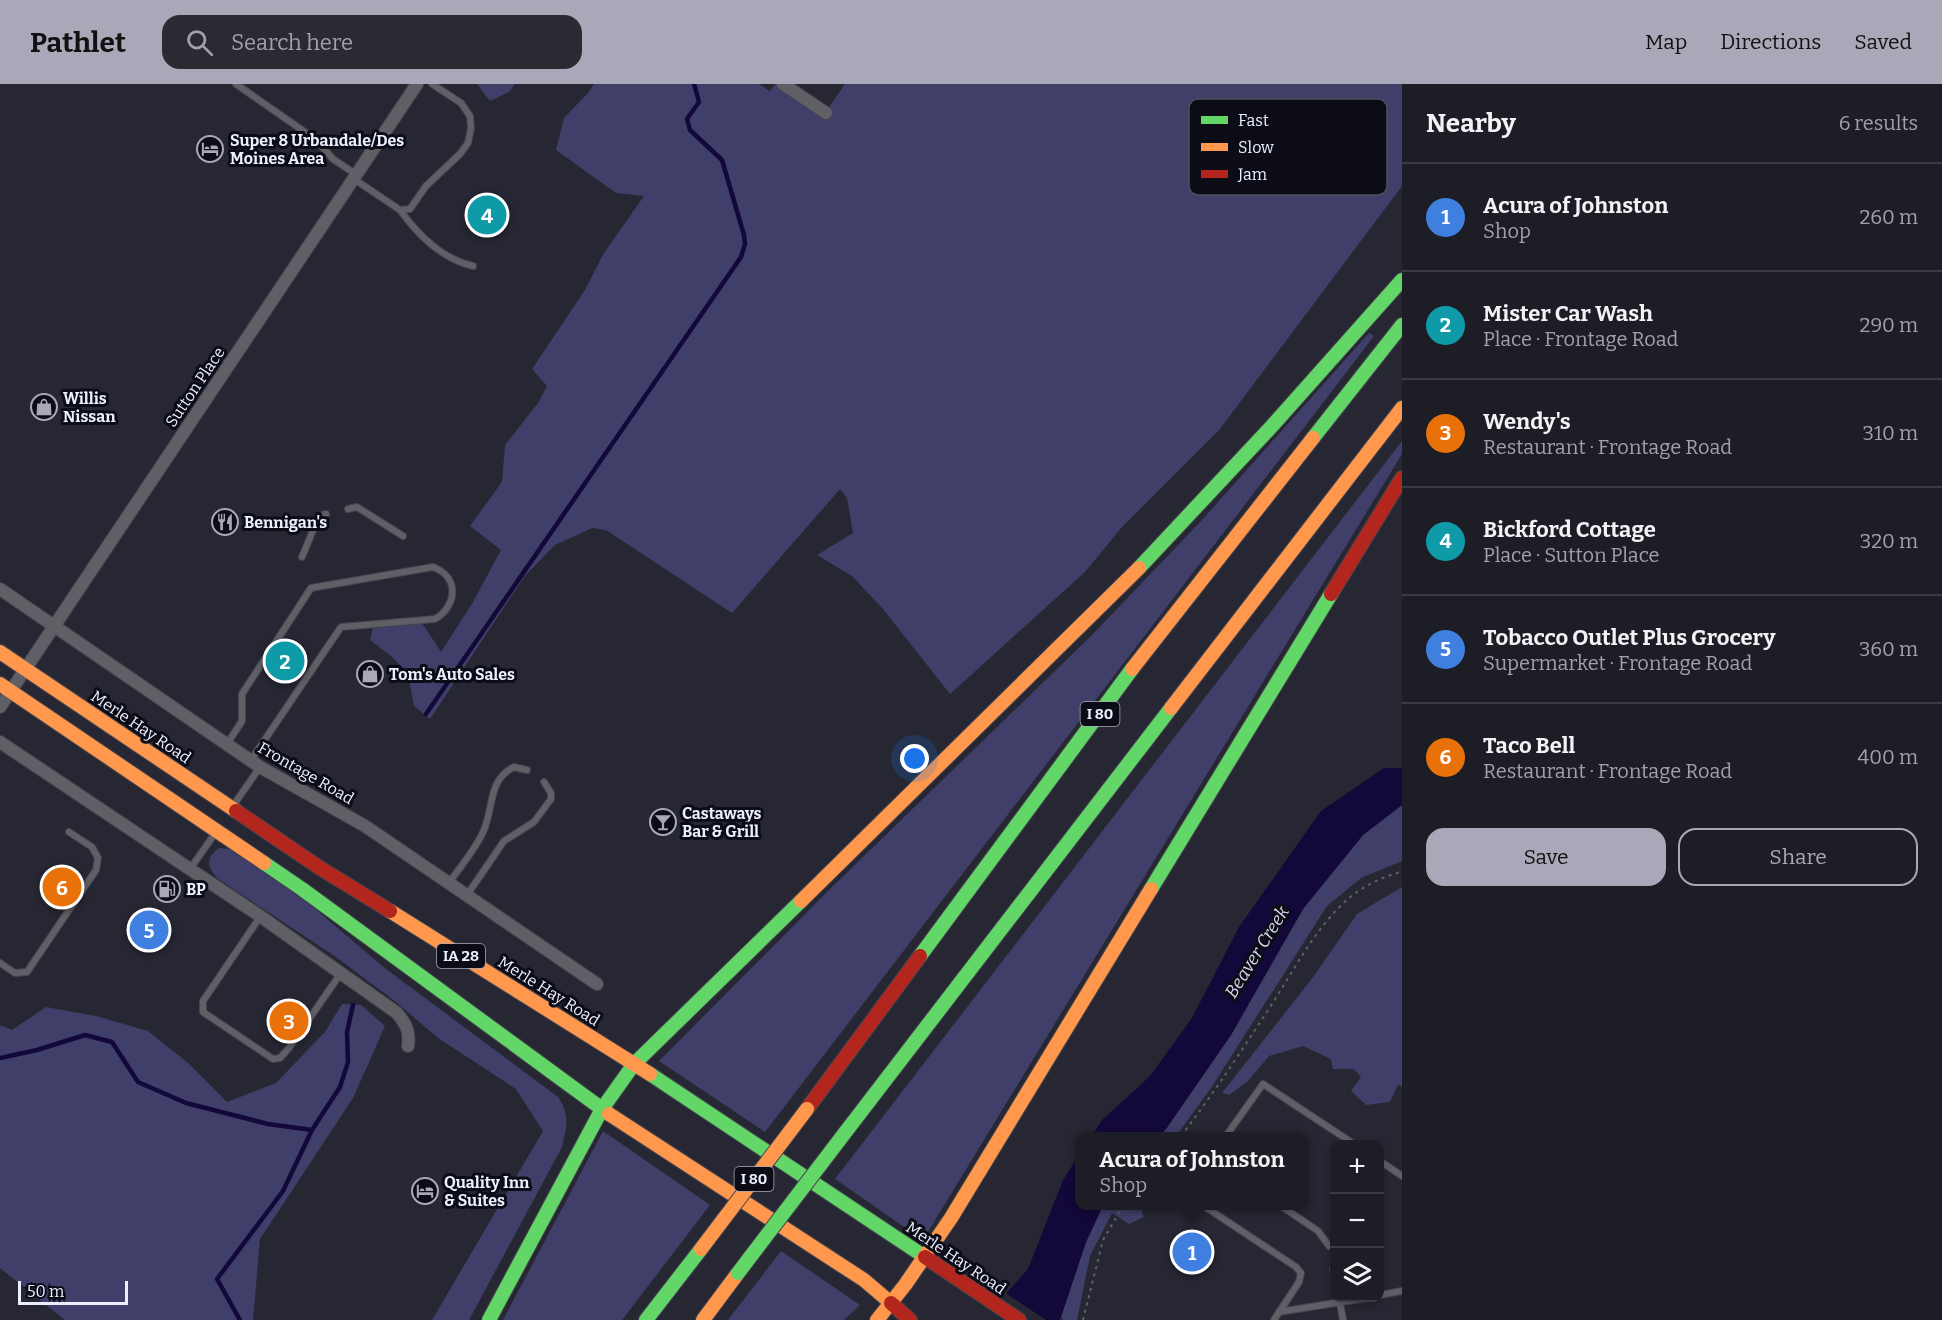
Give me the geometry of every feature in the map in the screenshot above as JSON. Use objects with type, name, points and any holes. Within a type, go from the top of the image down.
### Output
[{"type":"main road","points":[[489,1320],[603,1109],[634,1064],[1117,592],[1272,426],[1402,280]]},
{"type":"main road","name":"I 80","points":[[646,1320],[887,1004],[1150,645],[1402,325]]},
{"type":"main road","name":"I 80","points":[[703,1320],[1402,408]]},
{"type":"main road","points":[[877,1320],[925,1257],[1056,1047],[1402,478]]},
{"type":"main road","name":"Merle Hay Road","points":[[0,652],[320,868],[634,1064],[1020,1320]]},
{"type":"main road","name":"IA 28","points":[[5,688],[302,889],[603,1109],[864,1280],[891,1303]]},
{"type":"main road","points":[[891,1303],[910,1320]]},
{"type":"street","name":"Sutton Place","points":[[0,707],[5,688],[26,669],[417,84]]},
{"type":"street","points":[[783,84],[826,113]]},
{"type":"street","name":"Frontage Road","points":[[0,589],[255,764],[365,826],[597,984]]},
{"type":"street","points":[[0,742],[260,916],[397,1013],[407,1025],[408,1046]]},
{"type":"lane","points":[[236,84],[315,139],[333,159],[400,210],[422,238],[460,263],[473,266]]},
{"type":"lane","points":[[400,210],[410,209],[426,186],[460,154],[468,143],[471,128],[470,116],[461,103],[432,84]]},
{"type":"lane","points":[[348,509],[357,507],[403,536]]},
{"type":"lane","points":[[302,557],[313,525],[319,516],[326,514]]},
{"type":"lane","points":[[227,744],[242,721],[242,694],[311,588],[433,567],[441,570],[450,580],[453,590],[452,601],[446,611],[435,619],[341,627],[255,764],[232,808]]},
{"type":"lane","points":[[449,883],[483,833],[494,789],[505,772],[514,766],[527,770]]},
{"type":"lane","points":[[467,895],[504,841],[534,822],[551,799],[551,793],[544,782]]},
{"type":"lane","points":[[190,869],[216,831]]},
{"type":"lane","points":[[0,963],[15,973],[27,972],[96,870],[98,858],[92,847],[69,832]]},
{"type":"lane","points":[[260,916],[203,1001],[203,1012],[273,1059],[280,1058],[341,973]]},
{"type":"lane","points":[[1230,1132],[1263,1084],[1348,1140]]},
{"type":"lane","points":[[1384,1164],[1402,1176]]},
{"type":"lane","points":[[1210,1210],[1296,1267],[1301,1273],[1299,1282],[1274,1320]]},
{"type":"lane","points":[[1287,1210],[1318,1231],[1329,1246]]},
{"type":"lane","points":[[1384,1294],[1402,1291]]},
{"type":"lane","points":[[1279,1312],[1330,1302]]},
{"type":"lane","points":[[1340,1302],[1343,1320]]},
{"type":"path","points":[[1184,1132],[1262,1019],[1316,934],[1349,898],[1368,885],[1391,874],[1402,872]]},
{"type":"path","points":[[1083,1320],[1103,1239],[1121,1210]]},
{"type":"shaded area","points":[[477,84],[515,84],[509,92],[490,101]]},
{"type":"shaded area","points":[[594,84],[759,84],[770,91],[775,84],[783,84],[825,113],[845,84],[1402,84],[1402,186],[1220,429],[1122,527],[1085,572],[950,694],[883,609],[852,576],[817,555],[853,533],[847,498],[840,489],[732,613],[606,530],[592,528],[555,545],[524,577],[430,719],[414,706],[408,673],[370,640],[373,628],[422,623],[441,652],[473,602],[501,550],[470,526],[502,482],[505,445],[538,403],[547,386],[532,369],[585,290],[604,253],[644,196],[616,193],[556,150],[564,118]]},
{"type":"shaded area","points":[[1369,333],[1374,336],[765,1132],[659,1061],[831,888],[1092,635],[1202,520]]},
{"type":"shaded area","points":[[1402,441],[1402,454],[923,1240],[835,1179]]},
{"type":"shaded area","points":[[1402,805],[1402,861],[1361,878],[1327,906],[1211,1088],[1179,1132],[1163,1132],[1231,1035],[1303,909],[1363,835]]},
{"type":"shaded area","points":[[219,848],[230,849],[307,902],[386,969],[558,1097],[562,1103],[566,1121],[562,1147],[469,1320],[432,1320],[543,1131],[516,1089],[438,1038],[396,1002],[336,957],[218,879],[209,863],[211,855]]},
{"type":"shaded area","points":[[1402,887],[1402,1087],[1398,1084],[1390,1102],[1366,1105],[1351,1091],[1361,1077],[1354,1069],[1333,1069],[1331,1059],[1303,1046],[1269,1056],[1248,1081],[1229,1095],[1222,1093],[1311,980],[1357,914]]},
{"type":"shaded area","points":[[342,1004],[361,1005],[385,1026],[353,1098],[260,1239],[253,1320],[65,1320],[0,1268],[0,1025],[12,1030],[46,1007],[96,1016],[148,1031],[188,1063],[227,1102],[276,1083],[325,1032]]},
{"type":"shaded area","points":[[603,1131],[710,1205],[622,1320],[503,1320]]},
{"type":"shaded area","points":[[1101,1210],[1141,1210],[1144,1217],[1129,1224],[1112,1213],[1090,1256],[1077,1320],[1063,1320],[1061,1317],[1086,1242]]},
{"type":"shaded area","points":[[781,1251],[860,1305],[844,1320],[728,1320]]},
{"type":"water","name":"Beaver Creek","points":[[1384,768],[1402,768],[1402,805],[1363,835],[1303,909],[1231,1035],[1166,1129],[1163,1132],[1094,1132],[1102,1120],[1150,1076],[1192,1018],[1239,927],[1321,811]]},
{"type":"water","points":[[1075,1161],[1075,1210],[1101,1210],[1086,1242],[1061,1317],[1059,1320],[990,1320],[1006,1294],[1028,1269],[1063,1180]]},
{"type":"pier","points":[[1004,1292],[1046,1320],[987,1320]]},
{"type":"waterway","points":[[426,714],[741,257],[745,244],[744,235],[722,160],[690,130],[687,119],[699,102],[694,84]]},
{"type":"waterway","points":[[240,1320],[217,1279],[283,1191],[312,1130],[340,1087],[348,1062],[347,1032],[353,1005]]},
{"type":"waterway","points":[[0,1058],[37,1050],[85,1035],[112,1042],[138,1082],[186,1103],[268,1124],[312,1130]]},
{"type":"traffic: fast","points":[[1139,568],[1272,426],[1402,280]]},
{"type":"traffic: fast","points":[[1313,438],[1402,325]]},
{"type":"traffic: fast","points":[[1151,889],[1331,594]]},
{"type":"traffic: fast","points":[[920,956],[1132,669]]},
{"type":"traffic: fast","points":[[844,1134],[1171,708]]},
{"type":"traffic: fast","points":[[264,863],[609,1114]]},
{"type":"traffic: fast","points":[[489,1320],[602,1109],[634,1064],[801,901]]},
{"type":"traffic: fast","points":[[650,1074],[925,1257]]},
{"type":"traffic: fast","points":[[738,1273],[844,1134]]},
{"type":"traffic: fast","points":[[646,1320],[701,1249]]},
{"type":"traffic: slow","points":[[1171,708],[1402,408]]},
{"type":"traffic: slow","points":[[1132,669],[1313,438]]},
{"type":"traffic: slow","points":[[801,901],[1139,568]]},
{"type":"traffic: slow","points":[[0,652],[236,811]]},
{"type":"traffic: slow","points":[[0,684],[264,863]]},
{"type":"traffic: slow","points":[[877,1320],[905,1285],[951,1218],[1151,889]]},
{"type":"traffic: slow","points":[[390,911],[650,1074]]},
{"type":"traffic: slow","points":[[701,1249],[807,1109]]},
{"type":"traffic: slow","points":[[609,1114],[864,1280],[891,1303]]},
{"type":"traffic: slow","points":[[703,1320],[738,1273]]},
{"type":"traffic: jam","points":[[1331,594],[1402,478]]},
{"type":"traffic: jam","points":[[236,811],[320,868],[390,911]]},
{"type":"traffic: jam","points":[[807,1109],[920,956]]},
{"type":"traffic: jam","points":[[925,1257],[1019,1320]]},
{"type":"traffic: jam","points":[[891,1303],[910,1320]]},
{"type":"place","name":"Super 8 Urbandale/Des Moines Area","points":[[210,149]]},
{"type":"place","name":"Bickford Cottage","points":[[487,215]]},
{"type":"place","name":"Willis Nissan","points":[[44,407]]},
{"type":"place","name":"Bennigan's","points":[[225,522]]},
{"type":"place","name":"Mister Car Wash","points":[[285,661]]},
{"type":"place","name":"Tom's Auto Sales","points":[[370,674]]},
{"type":"place","name":"Castaways Bar & Grill","points":[[663,822]]},
{"type":"place","name":"Taco Bell","points":[[62,887]]},
{"type":"place","name":"BP","points":[[167,889]]},
{"type":"place","name":"Tobacco Outlet Plus Grocery","points":[[149,930]]},
{"type":"place","name":"Wendy's","points":[[289,1021]]},
{"type":"place","name":"Quality Inn & Suites","points":[[425,1191]]},
{"type":"place","name":"Acura of Johnston","points":[[1192,1252]]}]
